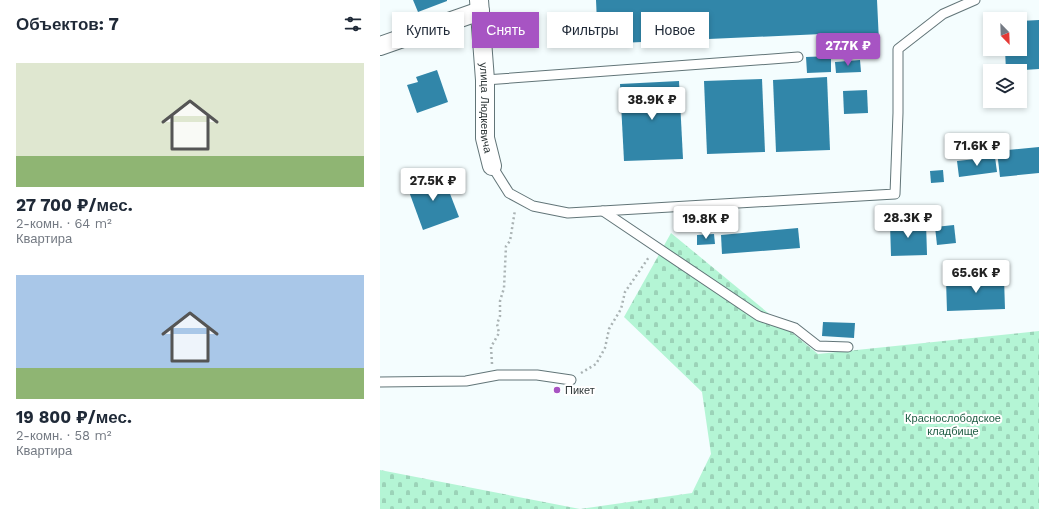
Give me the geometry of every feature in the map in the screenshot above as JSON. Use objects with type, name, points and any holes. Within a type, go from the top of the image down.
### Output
[{"type":"street","points":[[380,46],[480,5]]},
{"type":"street","name":"улица Людкевича","points":[[480,5],[485,80],[485,138],[492,166]]},
{"type":"lane","points":[[492,166],[508,193],[534,206],[568,213],[895,194],[898,113],[898,49],[942,14],[975,0]]},
{"type":"lane","points":[[485,80],[798,57]]},
{"type":"lane","points":[[603,211],[759,316],[795,328],[818,346],[848,347]]},
{"type":"lane","points":[[380,382],[466,381],[491,377],[537,375],[571,380]]},
{"type":"path","points":[[491,377],[492,360],[490,347],[499,333],[497,324],[500,316],[500,300],[504,288],[506,246],[510,240],[518,198]]},
{"type":"path","points":[[571,380],[596,364],[605,348],[609,329],[621,309],[625,292],[656,247]]},
{"type":"green space","name":"Краснослободское кладбище","points":[[671,233],[818,354],[1039,331],[1039,509],[580,509],[692,493],[711,454],[702,392],[624,317]]},
{"type":"green space","points":[[380,470],[580,509],[380,509]]},
{"type":"building","points":[[413,0],[447,0],[447,1],[418,12]]},
{"type":"building","points":[[596,0],[877,0],[879,42],[822,45],[822,34],[709,39],[709,12],[641,12],[641,42],[633,42],[633,12],[597,12]]},
{"type":"building","points":[[1039,20],[1039,69],[1027,70],[1027,64],[1006,64],[1005,56],[1027,56],[1027,21]]},
{"type":"building","points":[[831,56],[831,72],[807,73],[806,57]]},
{"type":"building","points":[[860,60],[861,72],[836,73],[835,62]]},
{"type":"building","points":[[437,70],[448,102],[417,113],[407,85],[418,82],[416,77]]},
{"type":"building","points":[[827,77],[830,150],[776,152],[773,80]]},
{"type":"building","points":[[762,79],[765,152],[707,154],[704,81]]},
{"type":"building","points":[[679,81],[683,159],[624,161],[620,84]]},
{"type":"building","points":[[867,90],[868,113],[844,114],[843,91]]},
{"type":"building","points":[[1039,147],[1039,173],[1000,177],[997,151]]},
{"type":"building","points":[[995,157],[997,172],[959,177],[957,161]]},
{"type":"building","points":[[943,170],[944,182],[931,183],[930,171]]},
{"type":"building","points":[[442,173],[459,217],[423,230],[407,186]]},
{"type":"building","points":[[926,222],[927,255],[891,256],[890,223]]},
{"type":"building","points":[[954,225],[956,243],[937,245],[935,227]]},
{"type":"building","points":[[798,228],[800,248],[722,254],[721,235]]},
{"type":"building","points":[[714,234],[715,244],[697,245],[697,235]]},
{"type":"building","points":[[1004,278],[1005,309],[947,311],[946,280]]},
{"type":"building","points":[[823,322],[855,323],[854,338],[822,336]]},
{"type":"place","name":"Пикет","points":[[557,390]]}]
